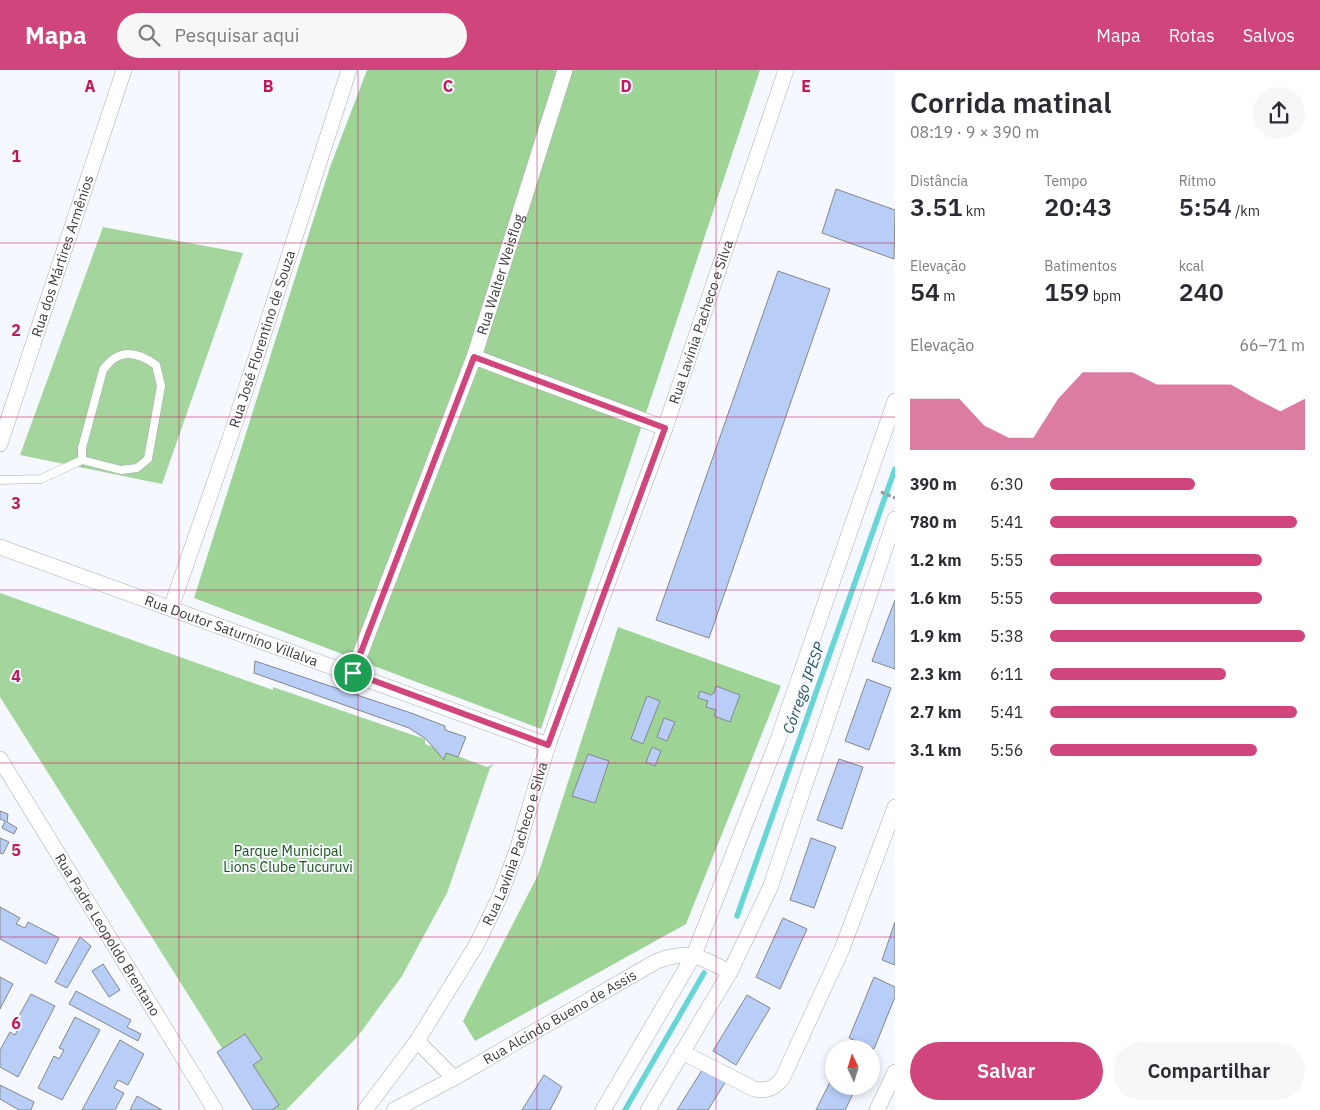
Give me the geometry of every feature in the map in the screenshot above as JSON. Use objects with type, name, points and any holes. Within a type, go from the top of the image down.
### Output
[{"type":"street","name":"Rua dos Mártires Armênios","points":[[0,444],[124,70]]},
{"type":"street","name":"Rua José Florentino de Souza","points":[[171,608],[232,432],[349,70]]},
{"type":"street","name":"Rua Walter Weisflog","points":[[353,673],[474,357],[565,70]]},
{"type":"street","name":"Rua Lavínia Pacheco e Silva","points":[[365,1110],[417,1041],[477,944],[500,896],[548,745],[665,428],[786,70]]},
{"type":"street","points":[[474,357],[665,428]]},
{"type":"street","points":[[603,1110],[697,956],[776,742],[895,402]]},
{"type":"street","points":[[648,1110],[682,1052],[770,888],[895,519]]},
{"type":"street","name":"Rua Doutor Saturnino Villalva","points":[[0,547],[548,745]]},
{"type":"street","name":"Rua Padre Leopoldo Brentano","points":[[0,759],[215,1110]]},
{"type":"street","points":[[682,1052],[754,1089],[765,1090],[775,1087],[782,1079],[842,949],[895,807]]},
{"type":"street","name":"Rua Alcindo Bueno de Assis","points":[[394,1110],[454,1078],[656,961],[684,953],[697,956],[726,970]]},
{"type":"street","points":[[417,1041],[454,1078]]},
{"type":"street","points":[[877,1110],[895,1072]]},
{"type":"lane","points":[[0,480],[41,479],[82,460],[121,470],[137,468],[148,459],[162,386],[156,365],[142,356],[125,353],[108,362],[103,370],[82,448],[82,460]]},
{"type":"path","points":[[891,496],[895,498]]},
{"type":"green space","points":[[367,70],[760,70],[541,729],[194,598],[330,167]]},
{"type":"green space","points":[[103,227],[243,253],[162,484],[20,455]]},
{"type":"green space","name":"Parque Municipal Lions Clube Tucuruvi","points":[[0,593],[273,690],[273,687],[425,739],[425,744],[487,767],[494,764],[490,768],[447,893],[402,976],[358,1036],[286,1110],[261,1110],[0,697]]},
{"type":"green space","points":[[618,627],[781,686],[686,924],[475,1041],[463,1021],[538,875]]},
{"type":"building","points":[[836,189],[895,210],[894,259],[822,233]]},
{"type":"building","points":[[778,271],[830,289],[709,638],[656,620]]},
{"type":"building","points":[[895,600],[895,669],[872,661]]},
{"type":"building","points":[[255,661],[445,726],[445,730],[466,737],[458,757],[446,753],[444,760],[426,739],[409,728],[254,673]]},
{"type":"building","points":[[867,679],[891,688],[869,750],[845,741]]},
{"type":"building","points":[[716,686],[740,695],[730,722],[714,716],[716,710],[706,707],[708,701],[698,698],[700,691],[711,695],[714,693]]},
{"type":"building","points":[[647,696],[660,701],[643,744],[631,739]]},
{"type":"building","points":[[664,718],[675,722],[667,741],[657,737]]},
{"type":"building","points":[[652,747],[661,751],[655,766],[646,762]]},
{"type":"building","points":[[588,754],[609,761],[595,803],[572,796]]},
{"type":"building","points":[[839,759],[863,767],[842,829],[817,820]]},
{"type":"building","points":[[0,811],[8,814],[7,822],[17,828],[14,834],[2,828],[5,821],[0,819]]},
{"type":"building","points":[[0,838],[9,842],[3,854],[0,853]]},
{"type":"building","points":[[811,838],[836,847],[814,908],[790,900]]},
{"type":"building","points":[[0,907],[20,918],[16,924],[25,928],[28,922],[59,938],[46,964],[0,939]]},
{"type":"building","points":[[783,918],[807,929],[780,989],[756,977]]},
{"type":"building","points":[[895,922],[895,965],[882,960]]},
{"type":"building","points":[[80,937],[91,946],[67,988],[55,982]]},
{"type":"building","points":[[103,964],[120,990],[109,997],[92,971]]},
{"type":"building","points":[[0,977],[13,984],[0,1009]]},
{"type":"building","points":[[874,977],[895,987],[895,997],[878,1040],[854,1040],[849,1038]]},
{"type":"building","points":[[76,991],[131,1020],[127,1027],[141,1034],[138,1041],[69,1004]]},
{"type":"building","points":[[31,994],[55,1006],[18,1077],[0,1067],[0,1050],[10,1032],[15,1035],[19,1027],[14,1025]]},
{"type":"building","points":[[747,995],[770,1008],[736,1065],[713,1051]]},
{"type":"building","points":[[75,1017],[100,1030],[62,1100],[38,1088],[54,1056],[59,1059],[64,1050],[59,1048]]},
{"type":"building","points":[[245,1034],[262,1059],[253,1065],[279,1105],[272,1110],[253,1110],[217,1052]]},
{"type":"building","points":[[120,1040],[144,1054],[128,1085],[118,1080],[114,1088],[124,1093],[115,1110],[82,1110]]},
{"type":"building","points":[[704,1067],[726,1081],[708,1110],[677,1110]]},
{"type":"building","points":[[544,1075],[562,1087],[550,1110],[522,1110]]},
{"type":"building","points":[[0,1085],[34,1102],[31,1110],[19,1110],[0,1099]]},
{"type":"building","points":[[825,1092],[825,1095],[852,1095],[845,1110],[816,1110]]},
{"type":"building","points":[[137,1096],[162,1110],[130,1110]]},
{"type":"waterway","name":"Córrego IPESP","points":[[737,916],[895,469]]},
{"type":"waterway","name":"Córrego IPESP","points":[[625,1110],[704,973]]},
{"type":"route","points":[[474,357],[665,428],[548,745],[353,673],[474,357]]}]
